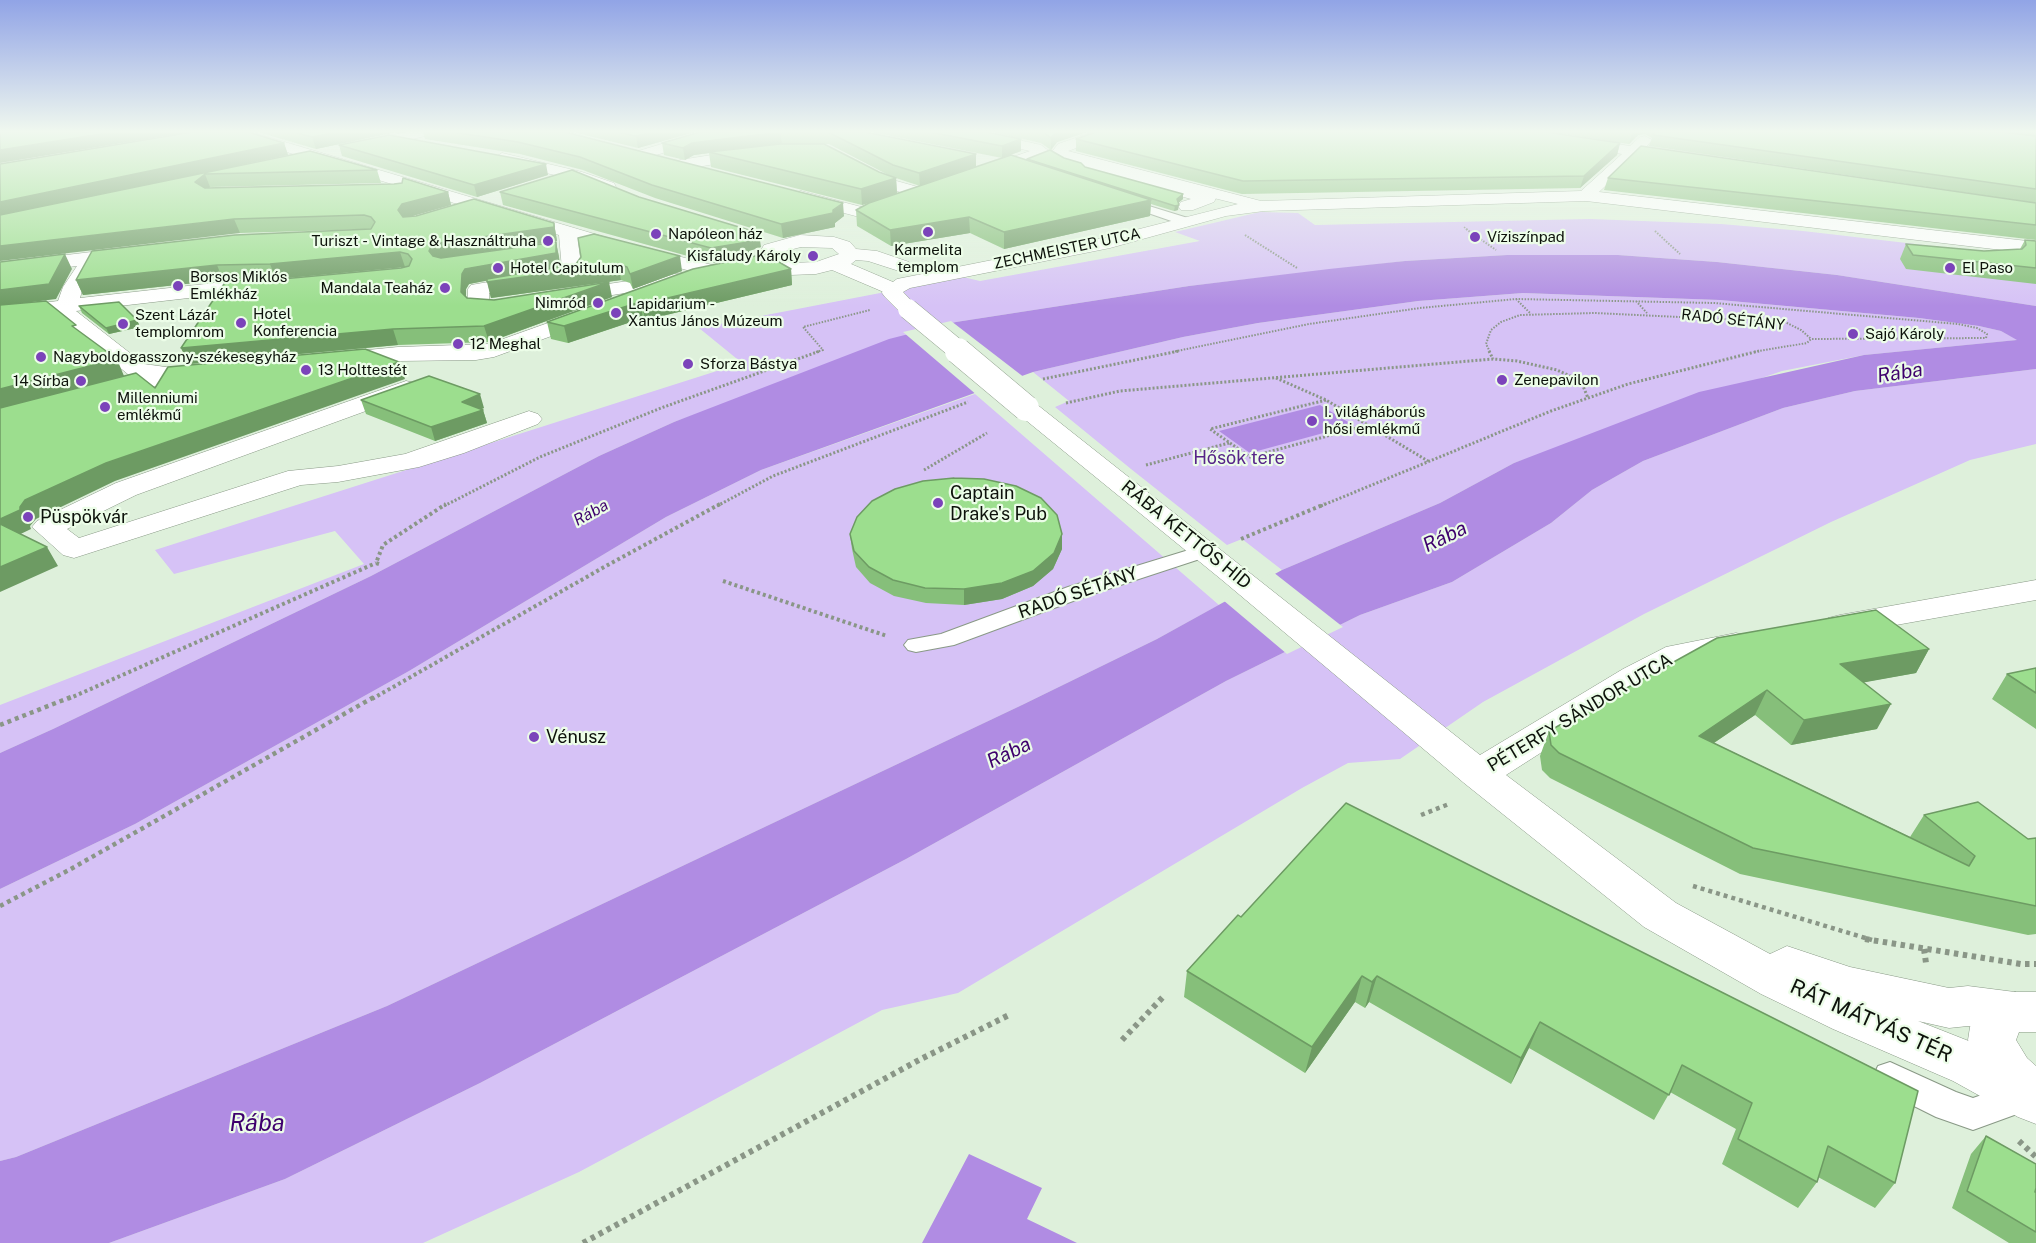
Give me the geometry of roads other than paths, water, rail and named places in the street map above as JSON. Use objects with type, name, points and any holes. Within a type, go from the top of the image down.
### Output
[{"type":"street","points":[[371,191],[430,190]]},
{"type":"street","points":[[430,190],[480,204],[564,243],[601,242],[713,271]]},
{"type":"street","points":[[614,190],[619,192]]},
{"type":"street","points":[[897,201],[925,191],[920,190]]},
{"type":"street","points":[[1179,190],[1208,198],[1187,214]]},
{"type":"street","points":[[1199,190],[1264,206]]},
{"type":"street","points":[[1586,196],[1592,190]]},
{"type":"street","points":[[786,192],[869,211],[821,241]]},
{"type":"street","name":"ZECHMEISTER UTCA","points":[[893,289],[904,283],[1110,242],[1187,214],[1264,206],[1586,196],[2007,251],[2036,248]]},
{"type":"street","points":[[447,214],[501,198]]},
{"type":"street","points":[[755,237],[781,245],[821,241],[843,246],[849,250],[831,264]]},
{"type":"street","points":[[529,302],[483,309],[479,307],[478,290],[572,273],[564,243]]},
{"type":"street","points":[[768,261],[766,254],[781,245]]},
{"type":"street","points":[[0,269],[156,250]]},
{"type":"street","points":[[318,362],[398,354],[476,353],[494,350],[688,278],[768,261],[790,268],[831,264],[870,255],[902,266]]},
{"type":"street","points":[[91,258],[73,287],[65,314],[137,370],[175,375]]},
{"type":"street","points":[[831,264],[893,289]]},
{"type":"street","points":[[550,298],[688,278]]},
{"type":"street","points":[[0,314],[223,288],[288,286]]},
{"type":"street","name":"RÁBA KETTŐS HÍD","points":[[893,289],[893,295],[908,309],[1026,408],[1233,573],[1470,768]]},
{"type":"street","points":[[476,353],[424,382],[126,489],[47,527],[74,549],[298,477],[338,474],[409,461],[455,447],[529,419]]},
{"type":"street","points":[[77,398],[175,375],[223,371]]},
{"type":"street","points":[[257,441],[298,477]]},
{"type":"street","points":[[1815,629],[2036,590]]},
{"type":"street","name":"PÉTERFY SÁNDOR UTCA","points":[[1470,768],[1678,654],[1768,637]]},
{"type":"street","name":"RÁT MÁTYÁS TÉR","points":[[1470,768],[1660,915],[1798,990],[1971,1065],[2029,1096]]},
{"type":"street","name":"RÁT MÁTYÁS TÉR","points":[[1708,940],[1850,986],[1948,1008],[1968,1005],[2026,1012]]},
{"type":"street","name":"RÁT MÁTYÁS TÉR","points":[[2026,1012],[2002,1018],[1994,1027],[1992,1040],[2009,1074],[2029,1096]]},
{"type":"lane","points":[[1106,195],[1187,214]]},
{"type":"lane","name":"RADÓ SÉTÁNY","points":[[916,645],[946,640],[1076,592],[1205,551]]},
{"type":"lane","points":[[1863,1063],[1948,1106],[1973,1114],[2029,1096]]},
{"type":"water","name":"Rába","points":[[1507,255],[1618,255],[1717,262],[1837,275],[2036,306],[2036,369],[1855,391],[1783,408],[1643,461],[1592,490],[1551,523],[1452,582],[1360,615],[1226,681],[906,859],[480,1083],[285,1179],[109,1243],[0,1243],[0,1161],[16,1157],[387,1006],[1022,705],[1157,639],[1282,570],[1440,503],[1514,463],[1699,392],[1864,355],[2017,340],[2001,331],[1979,326],[1919,318],[1720,300],[1523,293],[1418,301],[1258,323],[1183,337],[1033,372],[761,470],[666,517],[409,671],[135,824],[0,889],[0,753],[371,576],[599,456],[674,422],[889,339],[956,322],[1189,286],[1405,261]]},
{"type":"water","points":[[1320,405],[1353,425],[1250,453],[1219,431]]},
{"type":"water","points":[[969,1154],[1042,1188],[1027,1219],[1077,1243],[922,1243]]},
{"type":"place","name":"Karmelita templom","points":[[928,232]]},
{"type":"place","name":"Napóleon ház","points":[[656,234]]},
{"type":"place","name":"Víziszínpad","points":[[1475,237]]},
{"type":"place","name":"Turiszt - Vintage & Használtruha","points":[[548,241]]},
{"type":"place","name":"Kisfaludy Károly","points":[[813,256]]},
{"type":"place","name":"Hotel Capitulum","points":[[498,268]]},
{"type":"place","name":"El Paso","points":[[1950,268]]},
{"type":"place","name":"Borsos Miklós Emlékház","points":[[178,286]]},
{"type":"place","name":"Mandala Teaház","points":[[445,288]]},
{"type":"place","name":"Nimród","points":[[598,303]]},
{"type":"place","name":"Lapidarium - Xantus János Múzeum","points":[[616,313]]},
{"type":"place","name":"Hotel Konferencia","points":[[241,323]]},
{"type":"place","name":"Szent Lázár templomrom","points":[[123,324]]},
{"type":"place","name":"Sajó Károly","points":[[1853,334]]},
{"type":"place","name":"12 Meghal","points":[[458,344]]},
{"type":"place","name":"Nagyboldogasszony-székesegyház","points":[[41,357]]},
{"type":"place","name":"Sforza Bástya","points":[[688,364]]},
{"type":"place","name":"13 Holttestét","points":[[306,370]]},
{"type":"place","name":"Zenepavilon","points":[[1502,380]]},
{"type":"place","name":"14 Sírba","points":[[81,381]]},
{"type":"place","name":"Millenniumi emlékmű","points":[[105,407]]},
{"type":"place","name":"I. világháborús hősi emlékmű","points":[[1312,421]]},
{"type":"place","name":"Captain Drake's Pub","points":[[938,503]]},
{"type":"place","name":"Püspökvár","points":[[28,517]]},
{"type":"place","name":"Vénusz","points":[[534,737]]},
{"type":"park label","name":"Hősök tere","points":[[1239,458]]}]
